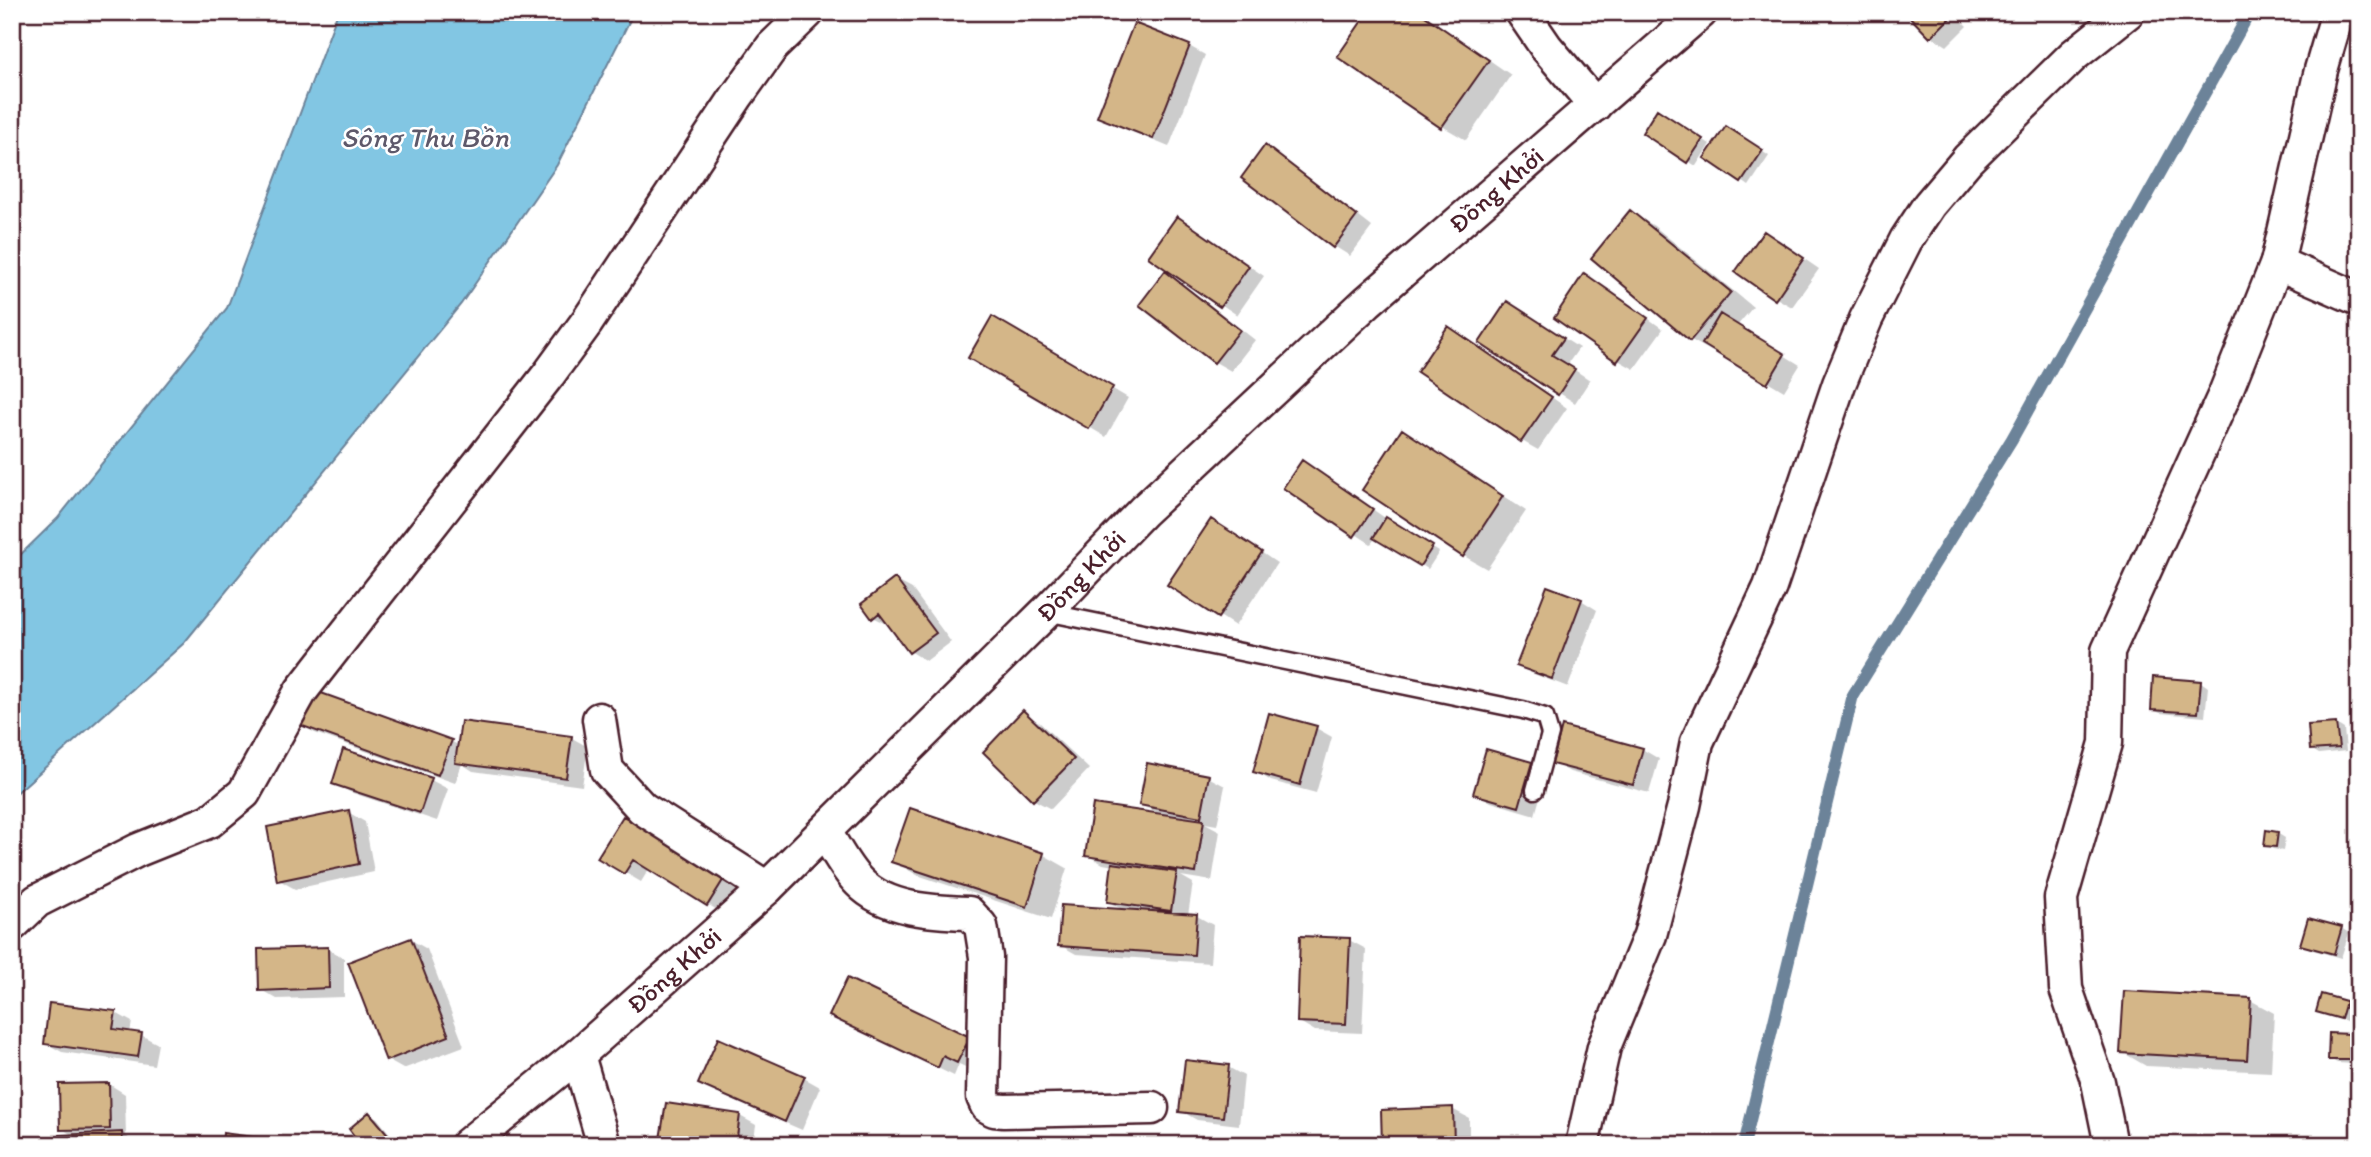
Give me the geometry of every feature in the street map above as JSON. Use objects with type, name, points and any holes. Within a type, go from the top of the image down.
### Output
[{"type":"street","points":[[12,925],[37,901],[138,850],[209,821],[244,793],[301,691],[549,374],[772,47],[808,12]]},
{"type":"street","points":[[1522,12],[1546,47],[1595,105]]},
{"type":"street","name":"Đồng Khởi","points":[[467,1145],[578,1055],[767,888],[1046,612],[1143,511],[1367,302],[1701,12]]},
{"type":"street","points":[[1582,1145],[1604,1047],[1650,935],[1698,742],[1770,587],[1839,384],[1866,319],[1906,240],[1929,205],[1968,159],[2074,55],[2128,12]]},
{"type":"street","points":[[2111,1145],[2098,1082],[2066,989],[2061,898],[2106,743],[2108,651],[2224,396],[2277,263],[2321,70],[2338,12]]},
{"type":"street","points":[[2277,263],[2359,299]]},
{"type":"street","points":[[599,719],[607,771],[642,808],[767,888]]},
{"type":"street","points":[[825,832],[849,870],[871,892],[901,905],[939,913],[969,913],[981,926],[986,957],[983,1097],[987,1106],[1004,1111],[1152,1108]]},
{"type":"street","points":[[578,1055],[604,1145]]},
{"type":"lane","points":[[1046,612],[1524,709],[1545,717],[1550,734],[1535,790]]},
{"type":"water","name":"Sông Thu Bồn","points":[[338,12],[634,12],[557,165],[461,304],[184,643],[12,797],[12,563],[58,518],[227,308]]},
{"type":"building","points":[[1368,12],[1419,12],[1489,60],[1441,128],[1337,57]]},
{"type":"building","points":[[1905,12],[1948,12],[1952,16],[1930,38]]},
{"type":"building","points":[[1134,23],[1190,45],[1153,139],[1097,117]]},
{"type":"building","points":[[1657,109],[1703,139],[1687,163],[1642,133]]},
{"type":"building","points":[[1726,126],[1763,150],[1741,183],[1704,158]]},
{"type":"building","points":[[1265,145],[1357,216],[1333,248],[1241,178]]},
{"type":"building","points":[[1630,210],[1731,292],[1690,341],[1591,258]]},
{"type":"building","points":[[1177,216],[1249,266],[1220,307],[1148,257]]},
{"type":"building","points":[[1764,231],[1804,258],[1775,300],[1735,272]]},
{"type":"building","points":[[1165,271],[1240,330],[1214,363],[1139,305]]},
{"type":"building","points":[[1584,273],[1648,318],[1617,362],[1554,318]]},
{"type":"building","points":[[1507,301],[1564,338],[1552,355],[1575,369],[1558,395],[1479,343]]},
{"type":"building","points":[[1720,314],[1785,354],[1767,384],[1702,344]]},
{"type":"building","points":[[992,316],[1113,387],[1089,429],[968,358]]},
{"type":"building","points":[[1448,326],[1552,397],[1521,442],[1417,372]]},
{"type":"building","points":[[1402,429],[1503,496],[1463,557],[1362,490]]},
{"type":"building","points":[[1302,460],[1373,509],[1354,537],[1283,488]]},
{"type":"building","points":[[1386,517],[1433,546],[1420,566],[1373,538]]},
{"type":"building","points":[[1211,519],[1262,552],[1218,618],[1167,585]]},
{"type":"building","points":[[895,578],[936,633],[909,653],[879,613],[872,619],[861,604]]},
{"type":"building","points":[[1547,586],[1582,599],[1552,679],[1516,666]]},
{"type":"building","points":[[2153,677],[2201,681],[2198,713],[2151,710]]},
{"type":"building","points":[[310,689],[452,740],[438,775],[297,724]]},
{"type":"building","points":[[1023,710],[1074,759],[1033,801],[983,752]]},
{"type":"building","points":[[1269,713],[1317,726],[1300,785],[1253,772]]},
{"type":"building","points":[[461,721],[572,736],[566,778],[455,763]]},
{"type":"building","points":[[2336,723],[2339,748],[2310,750],[2308,725]]},
{"type":"building","points":[[1562,726],[1643,748],[1633,785],[1552,764]]},
{"type":"building","points":[[343,749],[432,778],[420,813],[332,784]]},
{"type":"building","points":[[1486,749],[1532,762],[1519,807],[1473,794]]},
{"type":"building","points":[[1147,763],[1209,775],[1201,817],[1139,805]]},
{"type":"building","points":[[1093,804],[1204,820],[1196,873],[1085,856]]},
{"type":"building","points":[[910,808],[1044,853],[1027,907],[891,862]]},
{"type":"building","points":[[349,810],[359,864],[277,881],[267,827]]},
{"type":"building","points":[[623,816],[725,877],[707,906],[633,860],[624,874],[597,858]]},
{"type":"building","points":[[2266,830],[2278,832],[2276,847],[2264,846]]},
{"type":"building","points":[[1112,863],[1177,872],[1171,911],[1107,902]]},
{"type":"building","points":[[1061,905],[1197,914],[1194,955],[1058,946]]},
{"type":"building","points":[[2308,918],[2342,927],[2334,954],[2300,945]]},
{"type":"building","points":[[1300,936],[1350,938],[1346,1024],[1297,1022]]},
{"type":"building","points":[[411,938],[449,1036],[386,1061],[348,962]]},
{"type":"building","points":[[328,947],[329,988],[259,991],[258,949]]},
{"type":"building","points":[[847,978],[970,1037],[957,1063],[943,1056],[938,1068],[829,1016]]},
{"type":"building","points":[[2124,991],[2251,998],[2247,1060],[2120,1053]]},
{"type":"building","points":[[2321,994],[2346,1001],[2341,1019],[2316,1012]]},
{"type":"building","points":[[49,1003],[116,1011],[113,1029],[142,1033],[138,1057],[44,1044]]},
{"type":"building","points":[[2329,1033],[2350,1034],[2350,1060],[2328,1060]]},
{"type":"building","points":[[718,1038],[805,1076],[785,1122],[698,1084]]},
{"type":"building","points":[[1185,1060],[1229,1065],[1223,1117],[1179,1112]]},
{"type":"building","points":[[109,1083],[110,1129],[60,1130],[59,1084]]},
{"type":"building","points":[[666,1103],[740,1114],[736,1145],[659,1145]]},
{"type":"building","points":[[1453,1107],[1454,1145],[1382,1145],[1381,1110]]},
{"type":"building","points":[[369,1112],[397,1145],[361,1145],[349,1129]]},
{"type":"building","points":[[122,1132],[123,1145],[61,1145],[60,1135]]},
{"type":"building","points":[[223,1133],[291,1142],[290,1145],[222,1145]]},
{"type":"waterway","points":[[1744,1145],[1853,695],[2012,439],[2250,12]]}]
